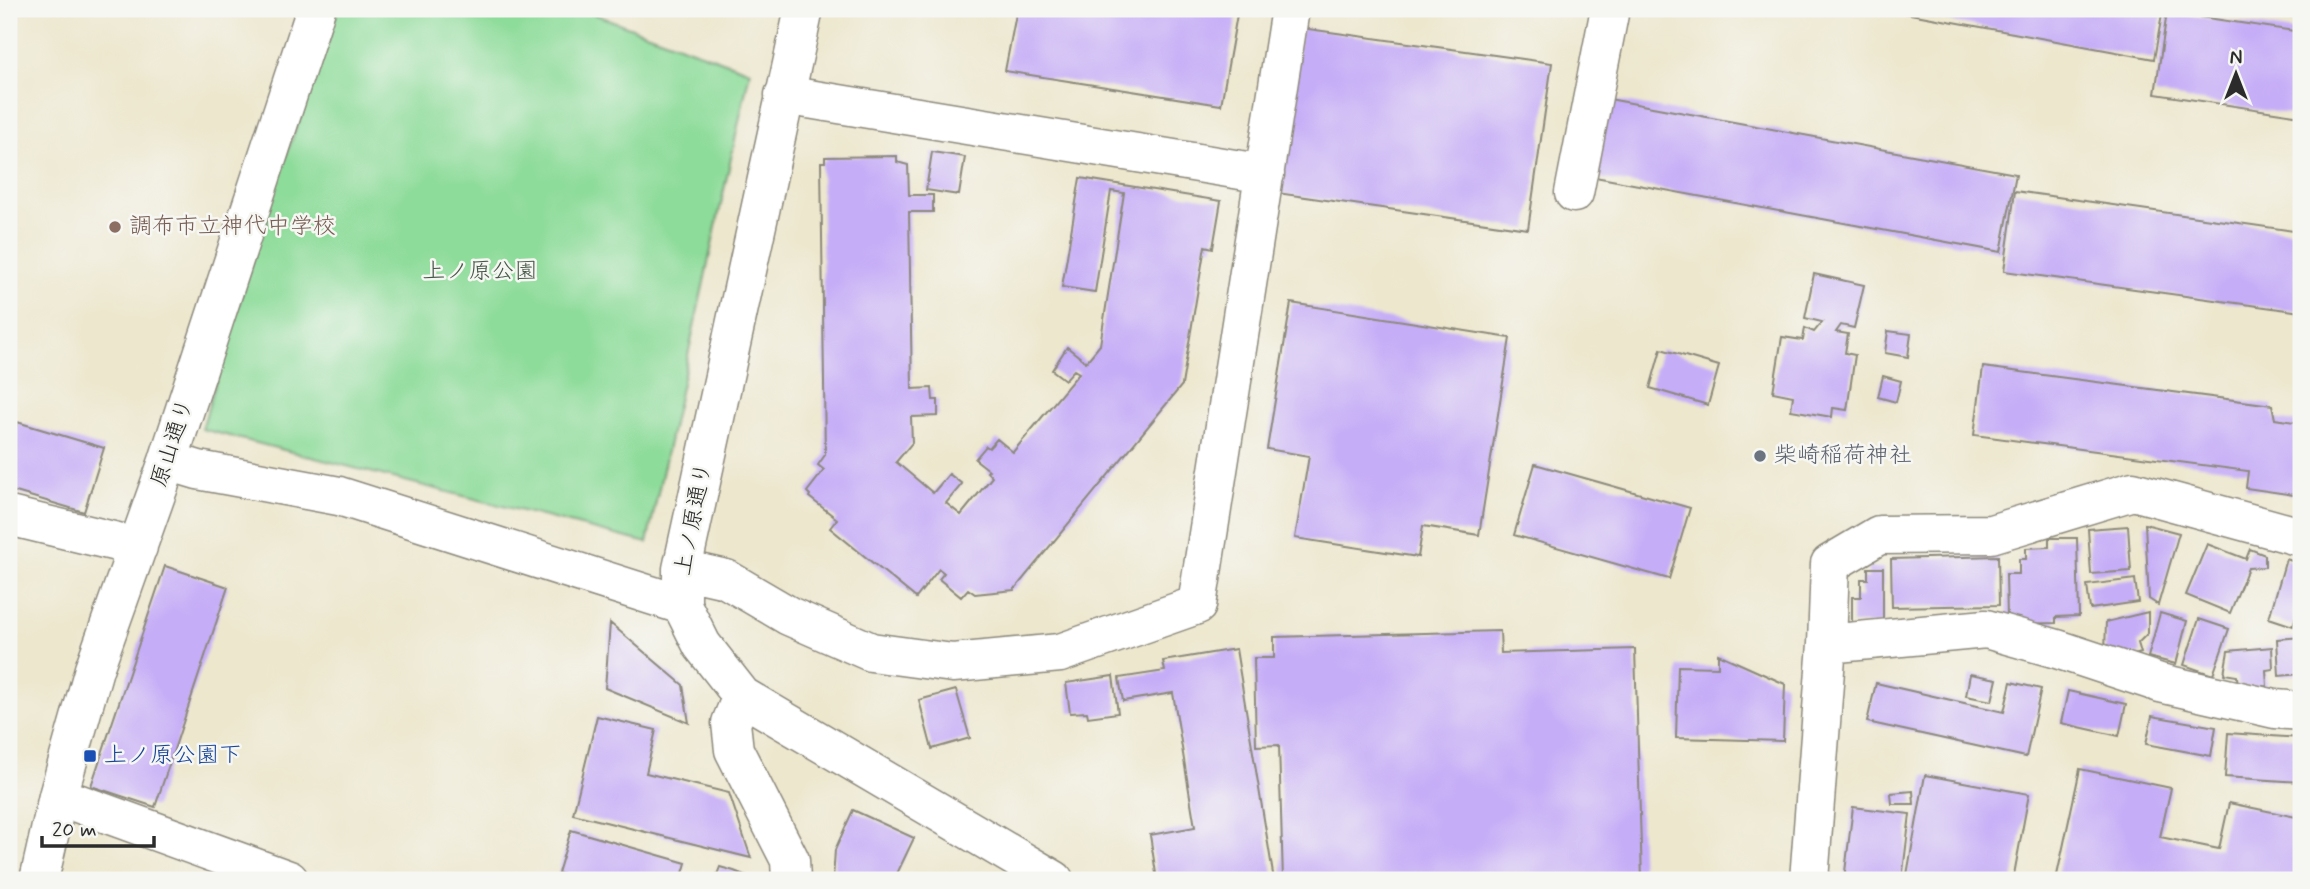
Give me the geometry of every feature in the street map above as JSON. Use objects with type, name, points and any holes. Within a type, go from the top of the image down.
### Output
[{"type":"street","name":"原山通り","points":[[40,880],[58,796],[93,669],[168,461],[316,9]]},
{"type":"street","name":"上ノ原通り","points":[[804,9],[682,587],[702,645],[742,696],[1054,880]]},
{"type":"street","points":[[168,461],[198,470],[339,496],[682,587],[726,579],[789,616],[871,652],[953,663],[1060,653],[1198,605],[1290,9]]},
{"type":"street","points":[[1574,193],[1610,9]]},
{"type":"street","points":[[784,95],[1265,174]]},
{"type":"street","points":[[1809,880],[1827,644],[1830,564],[1880,535],[1990,534],[2133,491],[2301,537]]},
{"type":"street","points":[[9,516],[138,547]]},
{"type":"street","points":[[1827,644],[1986,629],[2160,682],[2275,709],[2301,711]]},
{"type":"street","points":[[742,696],[731,723],[734,750],[790,860],[791,880]]},
{"type":"street","points":[[58,796],[289,880]]},
{"type":"green space","name":"上ノ原公園","points":[[338,9],[580,9],[750,71],[647,543],[202,429],[274,192]]},
{"type":"building","points":[[1017,9],[1139,9],[1164,14],[1164,9],[1238,9],[1221,105],[1005,71]]},
{"type":"building","points":[[1883,9],[2163,9],[2154,59]]},
{"type":"building","points":[[2167,12],[2301,32],[2301,116],[2155,94]]},
{"type":"building","points":[[1301,28],[1552,63],[1528,229],[1277,193]]},
{"type":"building","points":[[1609,99],[2016,174],[2001,252],[1595,177]]},
{"type":"building","points":[[932,152],[965,157],[959,195],[926,190]]},
{"type":"building","points":[[897,156],[897,162],[908,165],[909,195],[933,195],[933,212],[909,212],[912,389],[932,388],[933,400],[938,400],[938,416],[911,417],[912,443],[896,462],[933,493],[949,474],[962,484],[946,503],[961,515],[992,477],[987,472],[989,470],[975,459],[986,446],[989,448],[997,439],[1013,452],[1079,373],[1074,370],[1065,380],[1052,370],[1067,347],[1086,362],[1100,345],[1124,193],[1111,191],[1095,292],[1062,287],[1080,178],[1221,201],[1213,248],[1205,246],[1182,385],[1014,590],[975,594],[968,589],[961,597],[939,579],[944,573],[939,569],[916,598],[830,528],[837,519],[809,497],[807,492],[824,470],[818,465],[825,455],[821,162],[825,162],[825,157]]},
{"type":"building","points":[[2015,191],[2301,232],[2301,312],[2004,271]]},
{"type":"building","points":[[1814,274],[1864,285],[1854,328],[1841,325],[1836,332],[1848,334],[1845,353],[1855,355],[1847,410],[1833,408],[1832,417],[1791,410],[1793,396],[1773,392],[1782,337],[1803,340],[1805,328],[1814,332],[1822,322],[1805,318]]},
{"type":"building","points":[[1291,303],[1510,338],[1479,535],[1423,526],[1418,557],[1295,538],[1309,456],[1267,449]]},
{"type":"building","points":[[1888,331],[1911,334],[1908,357],[1885,353]]},
{"type":"building","points":[[1661,349],[1719,366],[1708,405],[1650,388]]},
{"type":"building","points":[[1983,367],[2272,405],[2275,419],[2301,423],[2301,496],[2246,488],[2248,471],[1974,435]]},
{"type":"building","points":[[1883,376],[1901,381],[1896,402],[1878,397]]},
{"type":"building","points":[[17,422],[104,448],[84,512],[9,490],[9,449]]},
{"type":"building","points":[[1535,464],[1690,508],[1669,579],[1514,535]]},
{"type":"building","points":[[2145,524],[2179,533],[2158,605],[2149,599]]},
{"type":"building","points":[[2128,526],[2131,571],[2091,574],[2088,529]]},
{"type":"building","points":[[2049,538],[2077,538],[2079,616],[2056,617],[2056,623],[2019,624],[2019,618],[2007,618],[2006,574],[2019,574],[2019,559],[2026,559],[2026,548],[2049,547]]},
{"type":"building","points":[[2207,544],[2246,559],[2250,549],[2265,555],[2265,567],[2248,568],[2230,613],[2186,595]]},
{"type":"building","points":[[1998,556],[1999,605],[1892,607],[1891,559]]},
{"type":"building","points":[[2286,559],[2301,564],[2301,598],[2293,626],[2269,618]]},
{"type":"building","points":[[165,566],[228,587],[155,807],[91,786]]},
{"type":"building","points":[[1868,568],[1883,568],[1883,624],[1852,624],[1852,597],[1861,597],[1861,579],[1868,579]]},
{"type":"building","points":[[2135,579],[2138,602],[2090,609],[2087,585]]},
{"type":"building","points":[[2148,612],[2148,633],[2138,643],[2141,653],[2118,660],[2105,652],[2106,622]]},
{"type":"building","points":[[2160,613],[2187,621],[2176,664],[2148,657]]},
{"type":"building","points":[[2199,619],[2229,629],[2213,675],[2184,665]]},
{"type":"building","points":[[610,623],[683,685],[689,723],[605,688]]},
{"type":"building","points":[[1500,631],[1501,653],[1635,649],[1642,880],[1283,880],[1279,745],[1256,746],[1254,658],[1274,658],[1274,637]]},
{"type":"building","points":[[2301,637],[2301,674],[2279,676],[2277,639]]},
{"type":"building","points":[[2272,647],[2273,669],[2266,670],[2267,686],[2238,688],[2237,676],[2224,674],[2228,651]]},
{"type":"building","points":[[1236,649],[1274,880],[1157,880],[1150,835],[1195,827],[1173,693],[1123,701],[1119,678],[1165,671],[1163,661]]},
{"type":"building","points":[[1718,654],[1785,684],[1783,741],[1676,738],[1678,666],[1718,667]]},
{"type":"building","points":[[1970,674],[1997,679],[1992,701],[1966,696]]},
{"type":"building","points":[[1113,676],[1118,713],[1088,717],[1087,712],[1070,713],[1066,683]]},
{"type":"building","points":[[2011,682],[2041,689],[2026,757],[1867,722],[1876,683],[2004,712]]},
{"type":"building","points":[[956,690],[970,738],[932,749],[919,700]]},
{"type":"building","points":[[2068,691],[2126,704],[2119,736],[2061,723]]},
{"type":"building","points":[[597,716],[656,730],[646,773],[729,793],[751,858],[573,814]]},
{"type":"building","points":[[2152,716],[2216,727],[2211,756],[2146,744]]},
{"type":"building","points":[[2228,733],[2301,738],[2301,782],[2225,777]]},
{"type":"building","points":[[2080,769],[2171,788],[2160,837],[2219,849],[2229,803],[2301,818],[2301,880],[2056,880]]},
{"type":"building","points":[[1925,775],[2029,794],[2013,880],[1906,880]]},
{"type":"building","points":[[1913,791],[1914,804],[1892,804],[1891,793]]},
{"type":"building","points":[[1853,807],[1910,814],[1902,880],[1844,880]]},
{"type":"building","points":[[853,810],[914,838],[894,880],[833,880],[835,850]]},
{"type":"building","points":[[571,830],[686,863],[681,880],[583,880],[558,873]]},
{"type":"building","points":[[720,867],[734,871],[757,880],[715,880]]},
{"type":"place","name":"調布市立神代中学校","points":[[115,227]]},
{"type":"place","name":"柴崎稲荷神社","points":[[1760,456]]},
{"type":"place","name":"上ノ原公園下","points":[[90,756]]}]
